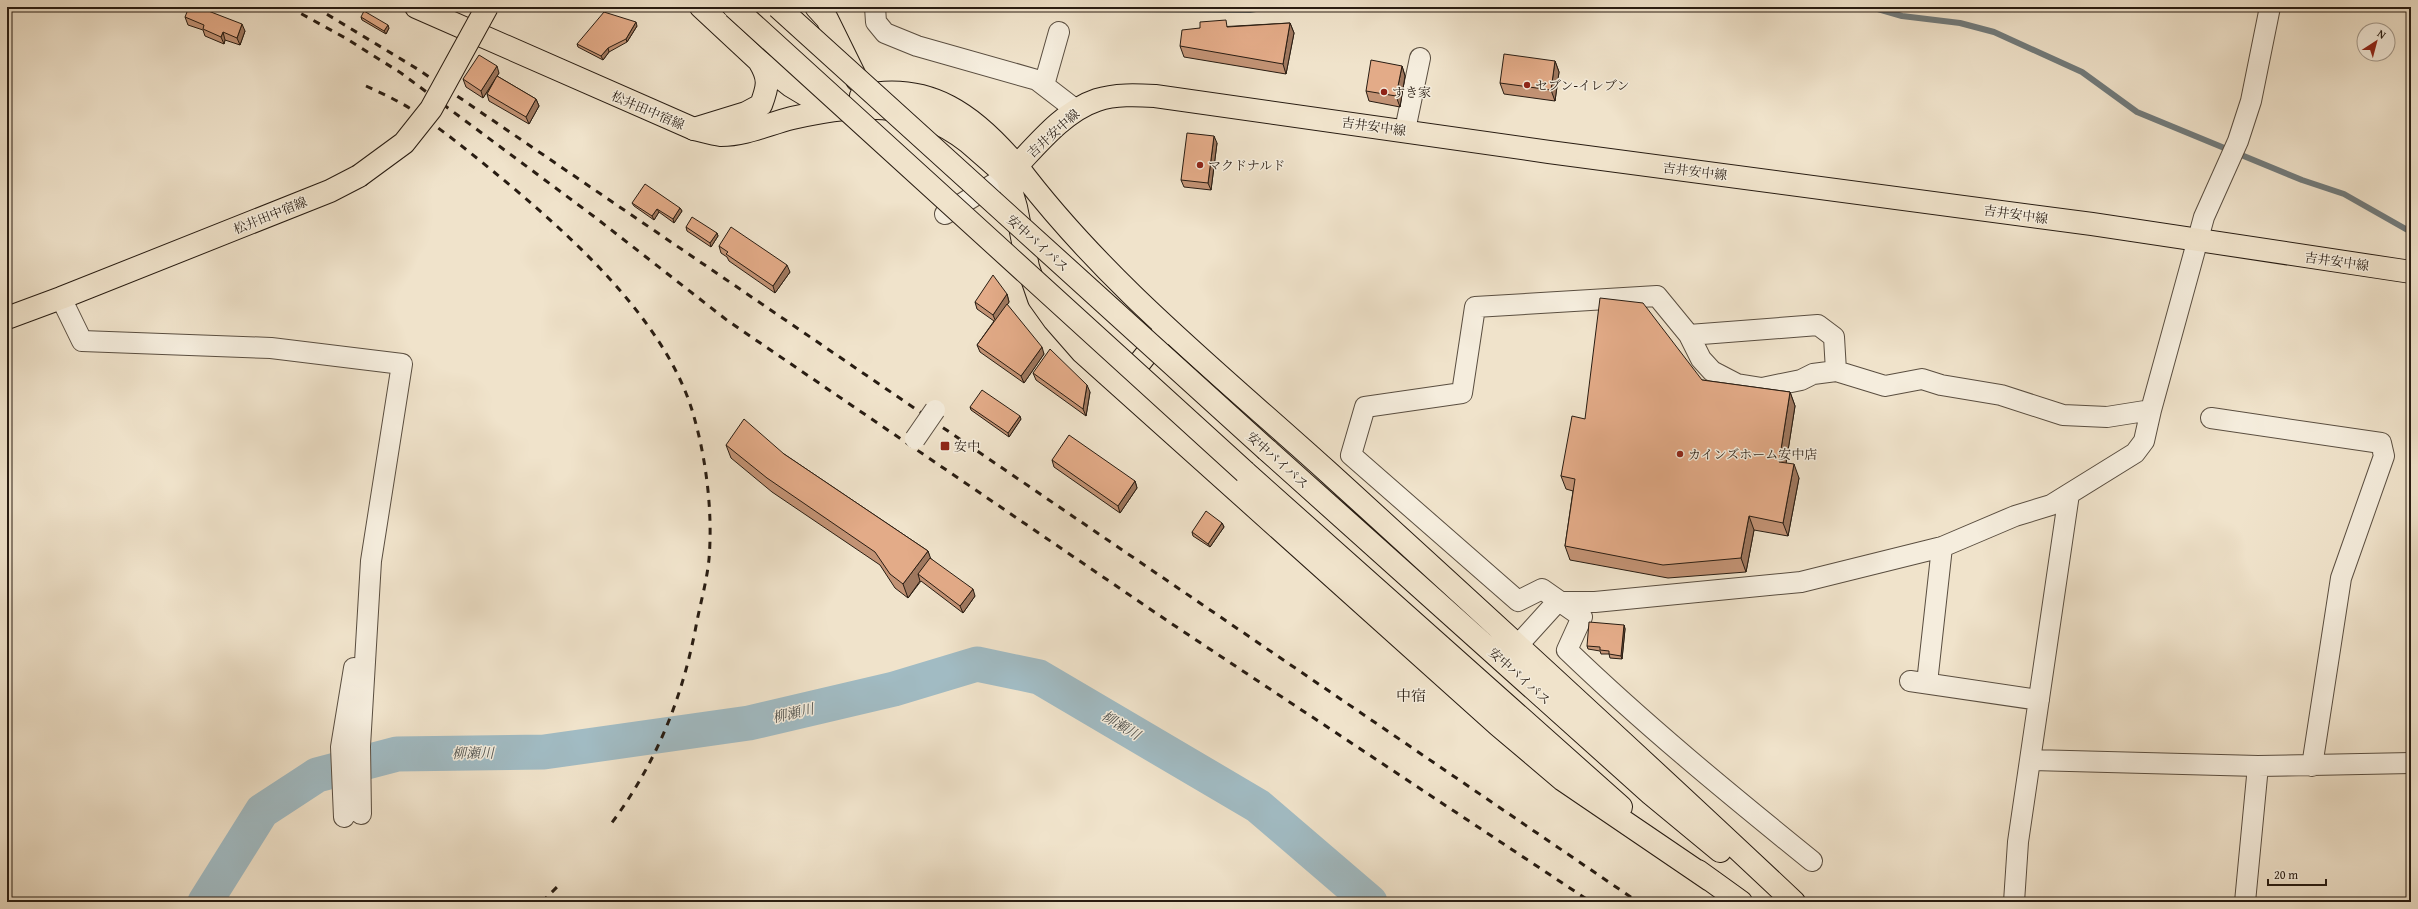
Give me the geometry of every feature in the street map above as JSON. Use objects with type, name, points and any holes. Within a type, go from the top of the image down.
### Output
[{"type":"main road","name":"松井田中宿線","points":[[416,7],[694,129],[720,135],[748,131],[791,118],[831,110],[890,108],[926,117],[1012,171]]},
{"type":"main road","name":"松井田中宿線","points":[[7,318],[62,298],[330,191],[359,176],[404,143],[431,109],[487,7]]},
{"type":"main road","points":[[701,7],[759,61],[791,86],[831,110]]},
{"type":"main road","points":[[734,7],[1245,472],[1632,816],[1710,880]]},
{"type":"main road","name":"安中バイパス","points":[[778,7],[1267,450],[1651,794],[1727,857],[1788,902]]},
{"type":"main road","points":[[816,7],[827,18],[841,44],[864,95]]},
{"type":"main road","points":[[694,129],[746,113],[761,105],[767,89],[767,75],[759,61]]},
{"type":"main road","name":"松井田中宿線","points":[[831,110],[855,97],[864,95],[904,92],[941,101],[987,133],[1012,171]]},
{"type":"main road","name":"吉井安中線","points":[[1012,171],[1076,110],[1098,100],[1116,96],[1155,96],[2198,240],[2411,272]]},
{"type":"main road","points":[[1012,171],[1076,238],[1168,328],[1518,645],[1794,902]]},
{"type":"main road","points":[[1012,171],[1016,207],[1028,267],[1039,299],[1054,320],[1082,352],[1498,725],[1563,780],[1741,902]]},
{"type":"main road","points":[[1121,386],[1168,328]]},
{"type":"street","points":[[875,7],[876,22],[879,27],[895,38],[1037,80],[1076,110]]},
{"type":"street","points":[[1518,645],[1557,602],[1595,602],[1801,582],[1942,547],[2015,516],[2051,505],[2134,453],[2144,441],[2151,410],[2204,216],[2238,141],[2251,101],[2270,7]]},
{"type":"street","points":[[1044,85],[1059,32]]},
{"type":"street","points":[[1405,130],[1420,58]]},
{"type":"street","points":[[945,214],[1012,171]]},
{"type":"street","points":[[1812,861],[1678,751],[1618,699],[1567,650],[1582,618],[1557,602],[1542,589],[1518,601],[1351,456],[1365,407],[1462,393],[1475,307],[1657,296],[1688,335],[1701,358],[1712,371],[1737,384],[1762,388],[1801,380],[1813,374],[1836,371],[1886,386],[1922,379],[1941,385],[2001,395],[2063,415],[2107,417],[2151,410]]},
{"type":"street","points":[[62,298],[82,341],[271,348],[402,364],[371,561],[367,626],[350,746],[352,807]]},
{"type":"street","points":[[1688,335],[1818,325],[1834,337],[1836,371]]},
{"type":"street","points":[[915,439],[935,410]]},
{"type":"street","points":[[2211,418],[2381,442],[2384,456],[2340,578],[2312,766]]},
{"type":"street","points":[[2014,902],[2018,842],[2069,494]]},
{"type":"street","points":[[1942,547],[1918,682],[2039,700]]},
{"type":"street","points":[[2030,760],[2258,766],[2411,763]]},
{"type":"street","points":[[2245,902],[2258,766]]},
{"type":"building","points":[[189,7],[198,7],[242,24],[237,38],[223,32],[221,37],[203,29],[204,25],[185,17]]},
{"type":"building","points":[[364,11],[388,25],[384,31],[361,17]]},
{"type":"building","points":[[604,12],[636,22],[626,39],[608,48],[601,56],[577,44]]},
{"type":"building","points":[[1226,20],[1227,27],[1290,23],[1283,64],[1180,46],[1182,30],[1200,28],[1200,22]]},
{"type":"building","points":[[1504,54],[1555,61],[1551,90],[1500,83]]},
{"type":"building","points":[[479,55],[497,66],[481,91],[463,79]]},
{"type":"building","points":[[1371,60],[1402,66],[1396,96],[1366,91]]},
{"type":"building","points":[[497,76],[536,99],[526,117],[487,94]]},
{"type":"building","name":"マクドナルド","points":[[1187,133],[1214,136],[1208,183],[1181,180]]},
{"type":"building","points":[[645,184],[680,208],[673,219],[657,209],[652,216],[632,203]]},
{"type":"building","points":[[692,217],[717,233],[710,243],[686,227]]},
{"type":"building","points":[[731,227],[787,265],[773,286],[726,254],[728,252],[719,246]]},
{"type":"building","points":[[993,275],[1007,294],[993,315],[975,302]]},
{"type":"building","name":"カインズホーム安中店","points":[[1600,298],[1643,303],[1702,380],[1790,392],[1779,462],[1794,464],[1783,523],[1749,516],[1741,558],[1663,565],[1565,546],[1575,479],[1561,476],[1572,416],[1585,419]]},
{"type":"building","points":[[1007,304],[1042,347],[1021,376],[977,345]]},
{"type":"building","points":[[1050,349],[1087,385],[1083,409],[1033,373]]},
{"type":"building","points":[[982,390],[1020,416],[1008,433],[970,407]]},
{"type":"building","points":[[744,419],[784,454],[928,551],[903,584],[890,574],[875,552],[767,478],[726,445]]},
{"type":"building","points":[[1069,435],[1135,481],[1118,506],[1052,460]]},
{"type":"building","points":[[1206,511],[1222,523],[1208,544],[1192,532]]},
{"type":"building","points":[[930,558],[973,589],[960,606],[918,574]]},
{"type":"building","points":[[1589,622],[1624,625],[1621,656],[1609,654],[1609,651],[1600,650],[1600,647],[1587,646]]},
{"type":"waterway","points":[[1133,7],[1138,9],[1250,10],[1267,7]]},
{"type":"waterway","points":[[1871,7],[1902,16],[1960,23],[1994,32],[2082,72],[2137,112],[2302,180],[2344,194],[2411,232]]},
{"type":"waterway","name":"柳瀬川","points":[[205,902],[262,811],[317,775],[397,754],[544,752],[749,723],[894,689],[977,664],[1039,677],[1258,806],[1370,902]]},
{"type":"railway","points":[[289,7],[347,39],[401,73],[596,218],[728,321],[1172,624],[1591,902]]},
{"type":"railway","points":[[315,7],[419,70],[1638,902]]},
{"type":"railway","points":[[366,86],[406,106],[443,131],[552,221],[581,249],[610,279],[636,310],[659,342],[678,376],[692,410],[705,465],[709,503],[710,541],[705,583],[684,676],[666,728],[642,777],[611,824]]},
{"type":"railway","points":[[542,902],[559,885]]},
{"type":"place","name":"セブン-イレブン","points":[[1527,85]]},
{"type":"place","name":"すき家","points":[[1384,92]]},
{"type":"place","name":"マクドナルド","points":[[1200,165]]},
{"type":"place","name":"安中","points":[[945,446]]},
{"type":"place","name":"カインズホーム安中店","points":[[1680,454]]},
{"type":"district","name":"中宿","points":[[1411,696]]}]
